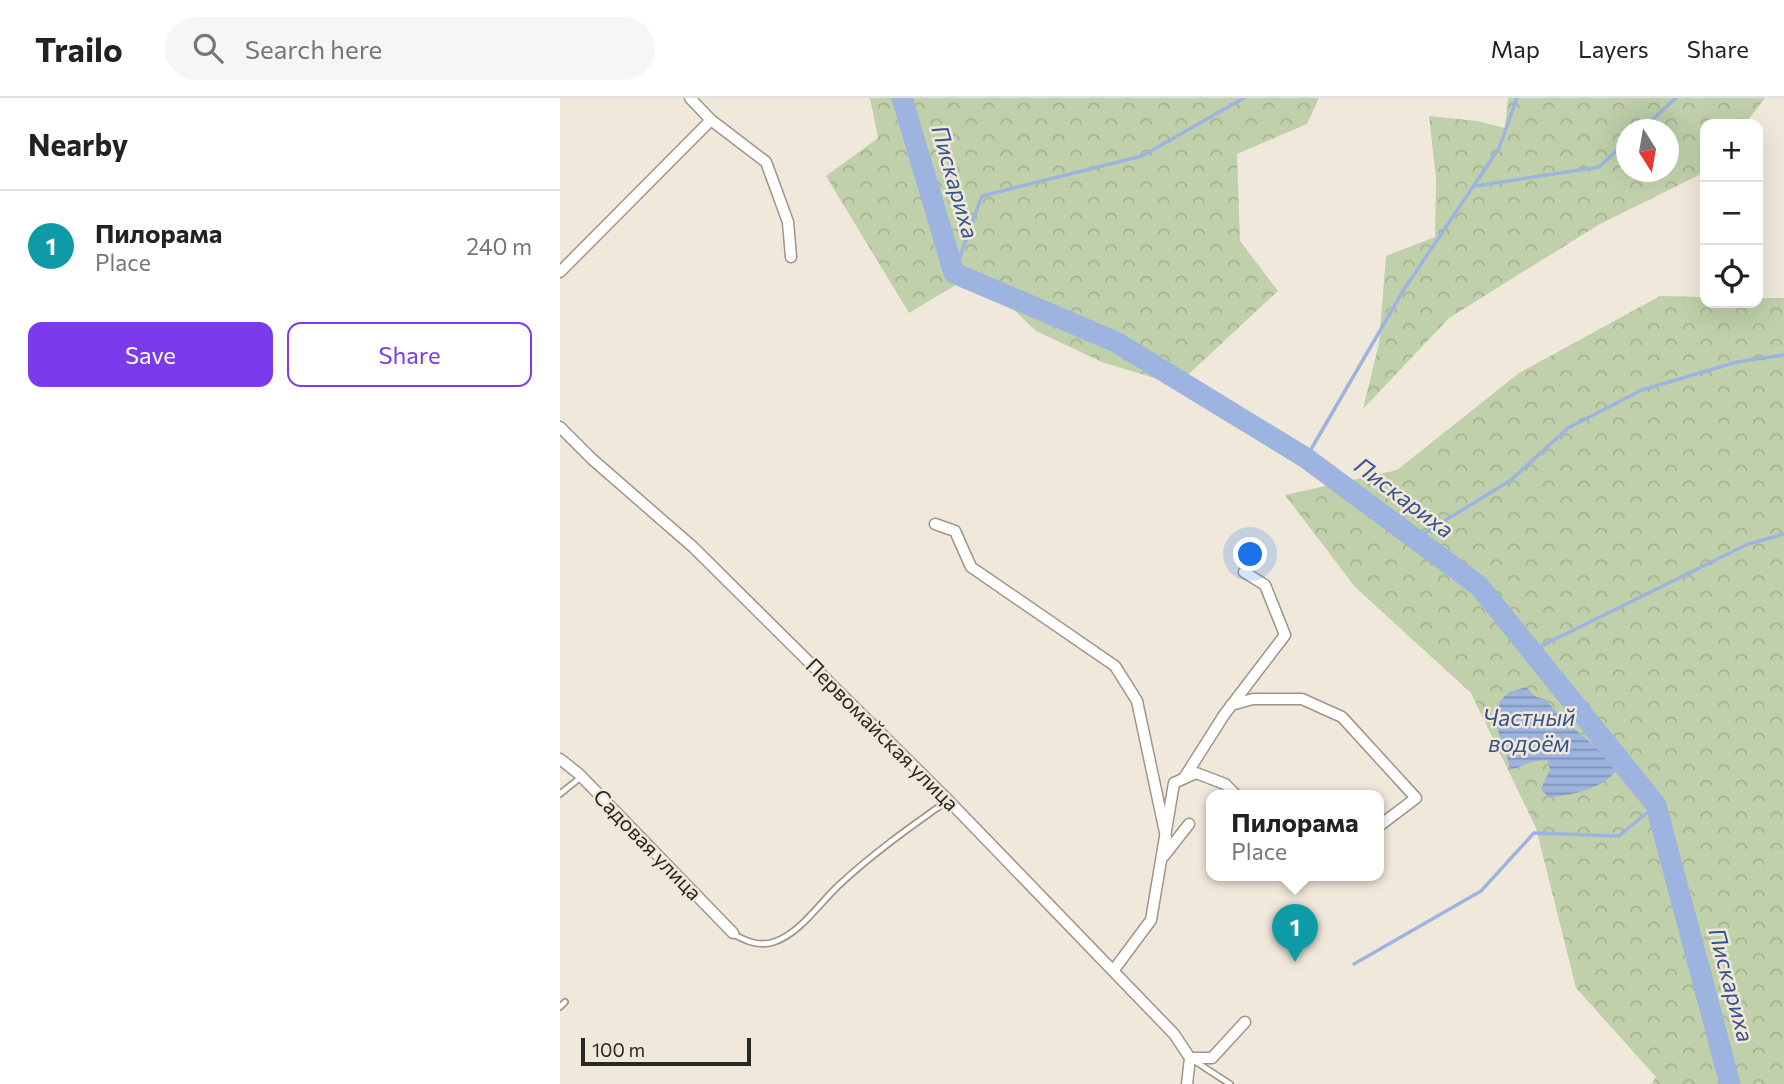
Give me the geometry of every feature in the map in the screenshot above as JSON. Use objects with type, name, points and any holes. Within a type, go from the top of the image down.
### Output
[{"type":"street","points":[[690,98],[711,120],[766,162],[788,222],[790,257]]},
{"type":"street","points":[[560,272],[711,120]]},
{"type":"street","name":"Первомайская улица","points":[[560,427],[592,459],[693,547],[948,800],[1174,1034],[1190,1058]]},
{"type":"street","points":[[935,524],[955,531],[971,567],[1115,666],[1137,701],[1166,837]]},
{"type":"street","points":[[1183,779],[1231,705],[1285,635],[1265,585],[1244,572]]},
{"type":"street","points":[[1231,705],[1252,699],[1302,699],[1342,717],[1416,798],[1384,822]]},
{"type":"street","name":"Садовая улица","points":[[560,759],[581,777],[733,933]]},
{"type":"street","points":[[1113,971],[1151,920],[1174,783],[1196,773],[1224,784],[1230,790]]},
{"type":"street","points":[[1161,859],[1189,824]]},
{"type":"street","points":[[1187,1084],[1190,1058],[1212,1058],[1245,1022]]},
{"type":"lane","points":[[560,794],[581,777]]},
{"type":"lane","points":[[733,933],[749,942],[765,944],[777,941],[800,925],[838,886],[889,842],[948,800]]},
{"type":"lane","points":[[560,1007],[565,1002]]},
{"type":"lane","points":[[1190,1058],[1230,1084]]},
{"type":"green space","points":[[870,98],[1319,98],[1307,124],[1237,154],[1240,241],[1278,291],[1177,385],[1102,362],[1036,331],[976,273],[909,313],[826,176],[878,138]]},
{"type":"green space","points":[[1508,98],[1765,98],[1749,119],[1700,119],[1700,174],[1600,224],[1449,318],[1363,409],[1379,343],[1386,256],[1435,237],[1436,179],[1429,116],[1477,121],[1505,128]]},
{"type":"green space","points":[[1660,296],[1700,297],[1700,308],[1763,308],[1763,298],[1784,298],[1784,1084],[1651,1084],[1656,1077],[1576,988],[1536,828],[1471,693],[1355,587],[1285,495],[1397,470],[1519,373]]},
{"type":"water","name":"Частный водоём","points":[[1526,687],[1536,697],[1545,699],[1619,768],[1604,782],[1595,786],[1549,798],[1541,789],[1550,769],[1547,760],[1531,762],[1511,770],[1494,718],[1499,711],[1499,702],[1509,692]]},
{"type":"waterway","name":"Пискариха","points":[[902,98],[954,273],[1116,342],[1306,458],[1479,586],[1656,805],[1730,1084]]},
{"type":"waterway","points":[[954,273],[982,196],[1142,156],[1244,98]]},
{"type":"waterway","points":[[1306,458],[1403,291],[1499,148],[1517,98]]},
{"type":"waterway","points":[[1653,119],[1676,98]]},
{"type":"waterway","points":[[1475,186],[1599,167],[1616,151]]},
{"type":"waterway","points":[[1415,539],[1511,480],[1568,428],[1642,390],[1737,362],[1784,355]]},
{"type":"waterway","points":[[1531,651],[1748,544],[1784,534]]},
{"type":"waterway","points":[[1354,964],[1481,891],[1534,833],[1619,836],[1656,805]]},
{"type":"place","name":"Пилорама","points":[[1295,962]]}]
